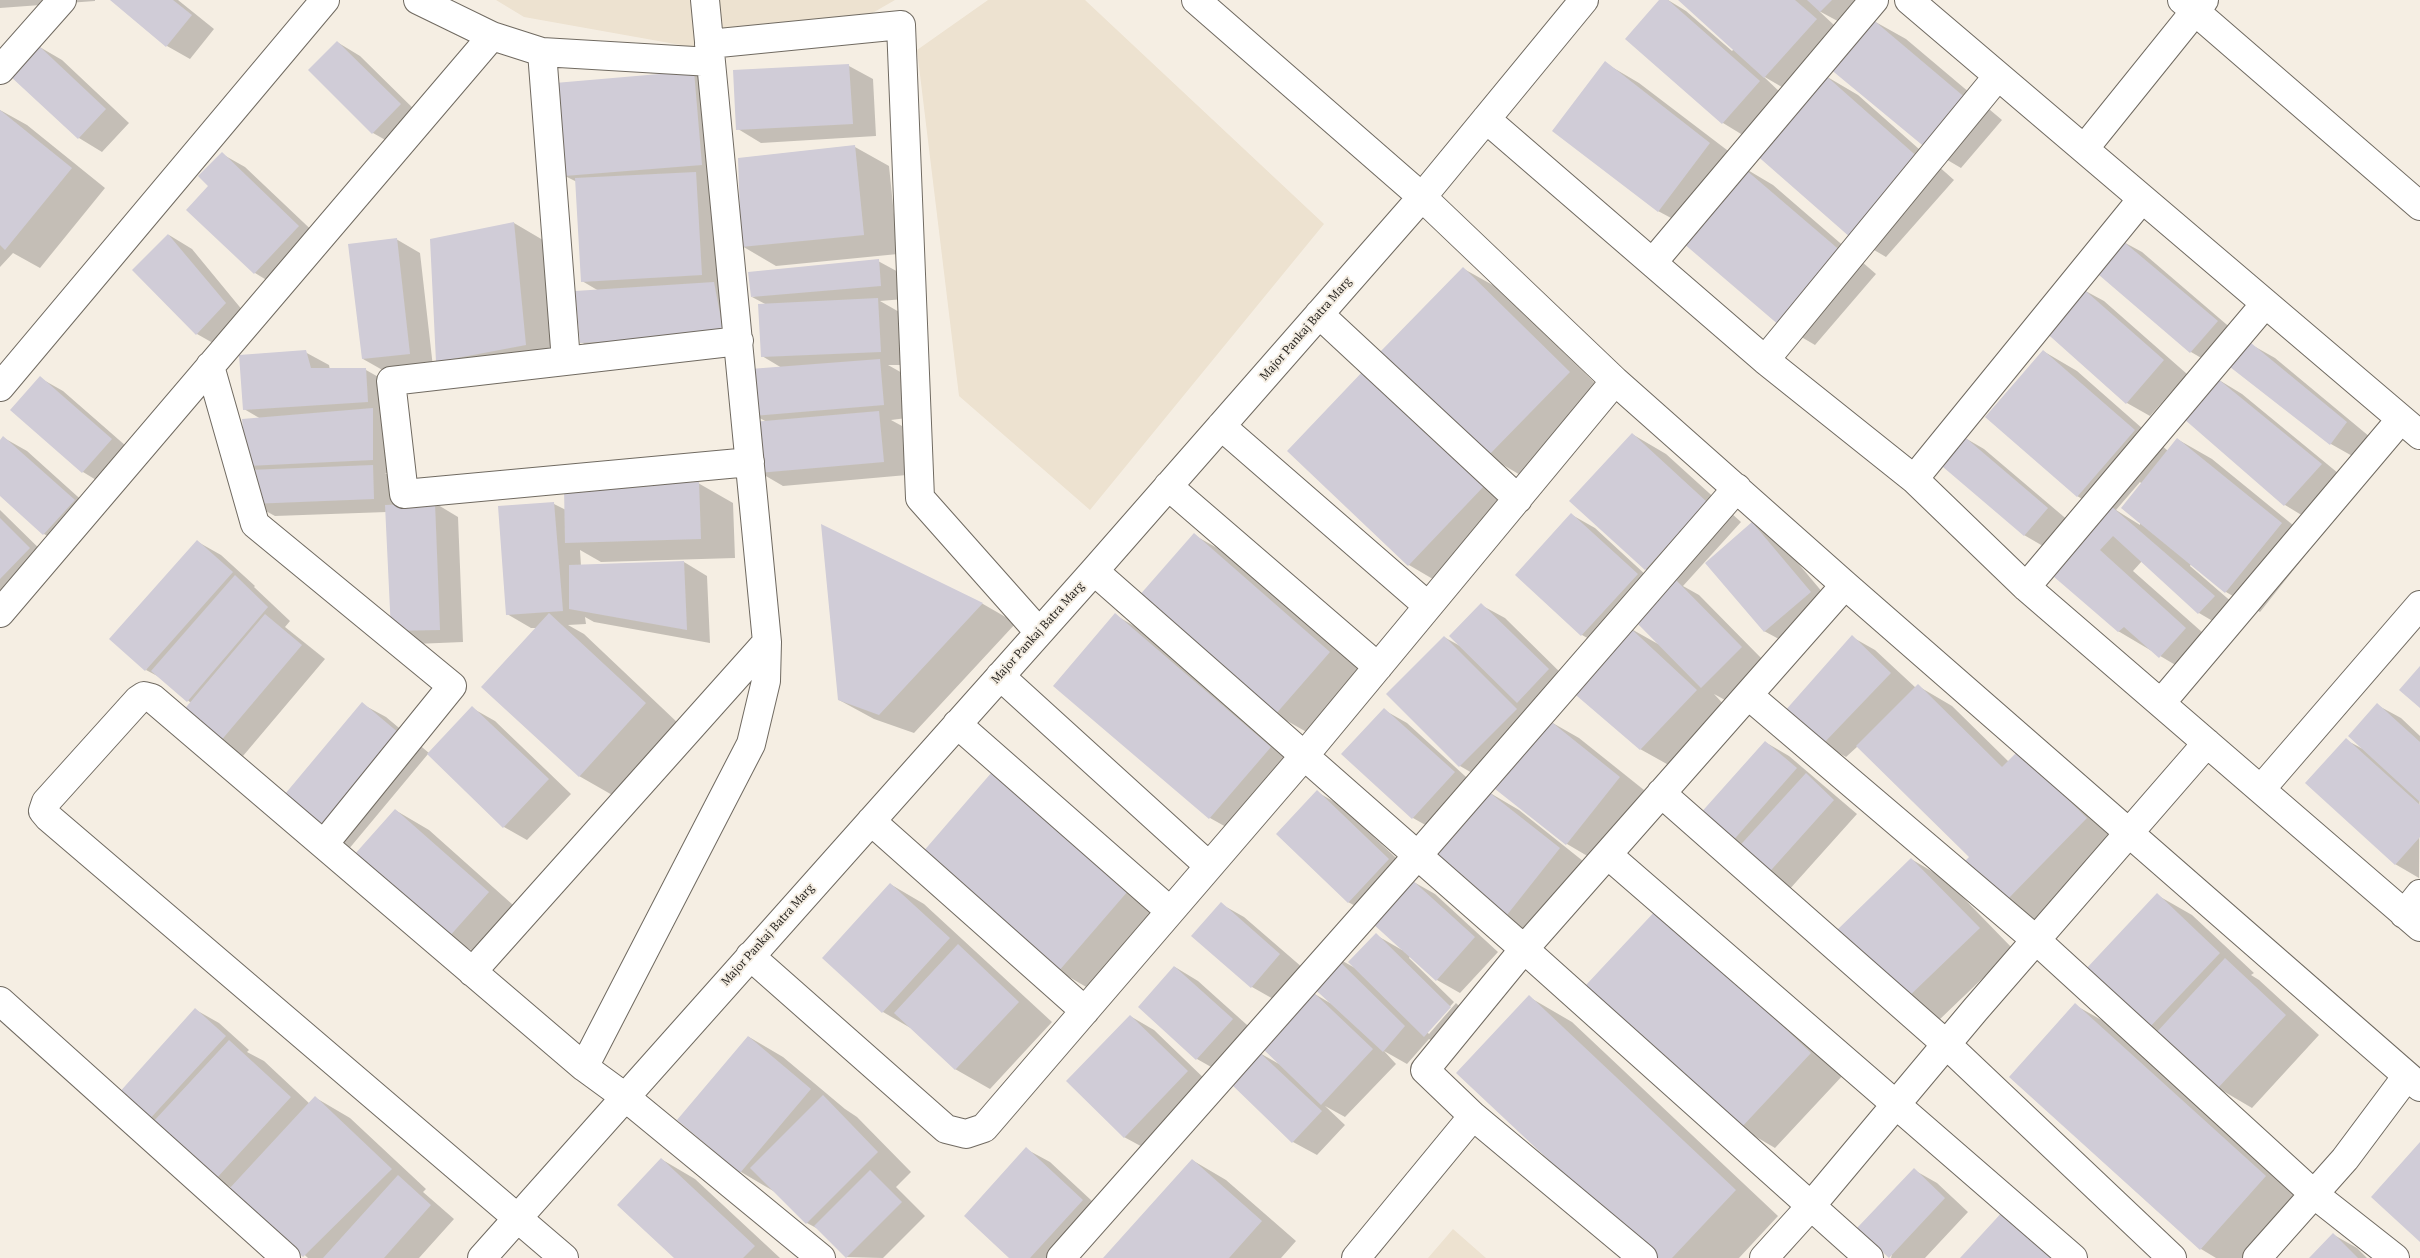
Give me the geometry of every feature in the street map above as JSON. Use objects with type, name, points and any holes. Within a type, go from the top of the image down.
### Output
[{"type":"street","points":[[0,70],[62,0]]},
{"type":"street","points":[[0,387],[325,0]]},
{"type":"street","points":[[418,0],[492,36],[542,52],[710,53],[901,24],[920,498],[1040,632]]},
{"type":"street","points":[[584,1067],[751,744],[766,681],[768,642],[705,0]]},
{"type":"street","points":[[1196,0],[1422,197],[1615,381],[1845,585],[2414,1081],[2315,1195],[2256,1258]]},
{"type":"street","name":"Major Pankaj Batra Marg","points":[[482,1258],[1040,632],[1422,197],[1584,0]]},
{"type":"street","points":[[1653,262],[1874,0]]},
{"type":"street","points":[[1909,0],[2410,427],[2161,703]]},
{"type":"street","points":[[2084,149],[2194,4],[2420,206]]},
{"type":"street","points":[[0,614],[492,36]]},
{"type":"street","points":[[542,52],[566,361]]},
{"type":"street","points":[[1765,360],[1998,76]]},
{"type":"street","points":[[1486,119],[1765,360],[1914,479],[2026,587],[2261,789],[2415,912]]},
{"type":"street","points":[[1914,479],[2142,199]]},
{"type":"street","points":[[2026,587],[2266,304]]},
{"type":"street","points":[[1319,314],[1518,499]]},
{"type":"street","points":[[739,341],[391,381],[404,494],[750,462]]},
{"type":"street","points":[[210,366],[255,524],[452,686],[324,844]]},
{"type":"street","points":[[750,956],[946,1129],[966,1134],[984,1128],[1304,756],[1615,381]]},
{"type":"street","points":[[1221,426],[1428,606]]},
{"type":"street","points":[[1168,486],[1378,667]]},
{"type":"street","points":[[1061,1258],[1418,855],[1737,488]]},
{"type":"street","points":[[1094,571],[1524,949],[1868,1258]]},
{"type":"street","points":[[1643,1258],[1473,1116],[1424,1070],[1524,949],[1845,585]]},
{"type":"street","points":[[2261,789],[2420,605]]},
{"type":"street","points":[[472,972],[768,642]]},
{"type":"street","points":[[1000,676],[1209,866]]},
{"type":"street","points":[[1748,695],[2036,940],[2315,1195],[2395,1258]]},
{"type":"street","points":[[564,1258],[43,811],[46,802],[144,696],[152,698],[584,1067],[625,1097],[821,1258]]},
{"type":"street","points":[[957,724],[1170,912]]},
{"type":"street","points":[[1764,1258],[1810,1207],[1946,1044],[2208,743]]},
{"type":"street","points":[[1662,794],[1946,1044],[2172,1258]]},
{"type":"street","points":[[871,821],[1085,1011]]},
{"type":"street","points":[[1608,855],[1897,1103],[2072,1258]]},
{"type":"street","points":[[0,1001],[286,1258]]},
{"type":"street","points":[[1356,1258],[1473,1116]]},
{"type":"shaded area","points":[[496,0],[895,0],[862,19],[692,47],[524,17]]},
{"type":"shaded area","points":[[988,0],[1085,0],[1324,224],[1090,510],[959,396],[917,50]]},
{"type":"shaded area","points":[[1453,1229],[1486,1258],[1428,1258]]},
{"type":"building","points":[[110,0],[173,0],[192,15],[166,47]]},
{"type":"building","points":[[1659,0],[1668,0],[1760,81],[1722,124],[1625,39]]},
{"type":"building","points":[[1678,0],[1795,0],[1817,19],[1764,78]]},
{"type":"building","points":[[1807,0],[1832,0],[1820,12]]},
{"type":"building","points":[[1871,18],[1968,100],[1927,149],[1829,68]]},
{"type":"building","points":[[337,41],[401,104],[372,134],[308,70]]},
{"type":"building","points":[[38,45],[106,109],[78,139],[10,76]]},
{"type":"building","points":[[1605,61],[1710,143],[1658,212],[1552,131]]},
{"type":"building","points":[[849,64],[853,124],[736,130],[733,70]]},
{"type":"building","points":[[694,71],[702,165],[564,176],[555,83]]},
{"type":"building","points":[[1824,74],[1921,160],[1851,238],[1754,153]]},
{"type":"building","points":[[0,110],[72,168],[5,250],[0,245]]},
{"type":"building","points":[[855,145],[864,235],[741,247],[738,158]]},
{"type":"building","points":[[222,152],[299,226],[254,274],[186,210],[208,186],[198,176]]},
{"type":"building","points":[[1739,164],[1843,253],[1780,326],[1676,237]]},
{"type":"building","points":[[696,172],[702,275],[581,282],[575,178]]},
{"type":"building","points":[[514,222],[526,345],[436,362],[430,239]]},
{"type":"building","points":[[168,234],[226,303],[196,335],[132,270]]},
{"type":"building","points":[[2118,237],[2218,321],[2190,353],[2092,269]]},
{"type":"building","points":[[397,238],[410,354],[362,359],[348,244]]},
{"type":"building","points":[[879,259],[881,286],[751,297],[748,272]]},
{"type":"building","points":[[1463,267],[1570,372],[1487,457],[1380,352]]},
{"type":"building","points":[[714,282],[724,335],[580,343],[575,291]]},
{"type":"building","points":[[2080,286],[2164,360],[2126,404],[2042,329]]},
{"type":"building","points":[[878,298],[881,352],[761,357],[758,304]]},
{"type":"building","points":[[2251,343],[2347,422],[2330,445],[2230,367]]},
{"type":"building","points":[[306,350],[311,368],[366,368],[368,402],[243,410],[239,355]]},
{"type":"building","points":[[2043,350],[2135,430],[2077,497],[1985,417]]},
{"type":"building","points":[[880,359],[884,405],[753,416],[750,369]]},
{"type":"building","points":[[1365,369],[1486,484],[1408,566],[1287,451]]},
{"type":"building","points":[[40,376],[112,439],[82,473],[10,410]]},
{"type":"building","points":[[2218,379],[2322,464],[2284,506],[2184,419]]},
{"type":"building","points":[[373,408],[373,460],[247,466],[242,419]]},
{"type":"building","points":[[879,411],[884,462],[758,473],[753,422]]},
{"type":"building","points":[[1632,433],[1707,502],[1645,570],[1569,501]]},
{"type":"building","points":[[1960,433],[2048,508],[2024,536],[1936,461]]},
{"type":"building","points":[[3,436],[75,500],[43,535],[0,496],[0,440]]},
{"type":"building","points":[[2177,438],[2282,523],[2225,593],[2121,508]]},
{"type":"building","points":[[373,465],[374,499],[250,504],[249,470]]},
{"type":"building","points":[[699,482],[701,539],[565,543],[564,487]]},
{"type":"building","points":[[554,502],[563,611],[506,615],[498,506]]},
{"type":"building","points":[[435,503],[440,630],[391,631],[385,505]]},
{"type":"building","points":[[2111,506],[2215,596],[2198,614],[2113,536],[2100,550],[2186,628],[2159,658],[2124,627],[2118,632],[2053,576]]},
{"type":"building","points":[[1571,513],[1638,574],[1581,636],[1515,575]]},
{"type":"building","points":[[0,518],[30,548],[0,579]]},
{"type":"building","points":[[1752,522],[1811,592],[1764,632],[1705,563]]},
{"type":"building","points":[[821,524],[983,603],[879,715],[838,700]]},
{"type":"building","points":[[1194,533],[1330,652],[1275,715],[1138,597]]},
{"type":"building","points":[[197,540],[233,572],[145,671],[109,639]]},
{"type":"building","points":[[684,561],[687,630],[569,609],[569,565]]},
{"type":"building","points":[[235,575],[268,607],[187,702],[151,671]]},
{"type":"building","points":[[1676,580],[1742,647],[1701,688],[1635,621]]},
{"type":"building","points":[[1481,603],[1549,669],[1517,703],[1449,636]]},
{"type":"building","points":[[549,613],[646,703],[579,777],[481,687]]},
{"type":"building","points":[[1115,613],[1271,747],[1209,819],[1053,686]]},
{"type":"building","points":[[265,614],[302,645],[219,743],[182,712]]},
{"type":"building","points":[[1626,624],[1697,690],[1640,750],[1570,690]]},
{"type":"building","points":[[1852,635],[1891,673],[1822,745],[1784,712]]},
{"type":"building","points":[[1444,636],[1517,709],[1459,767],[1386,694]]},
{"type":"building","points":[[2420,666],[2420,708],[2399,690]]},
{"type":"building","points":[[1918,684],[2002,767],[2018,751],[2087,818],[2004,903],[1963,863],[1969,857],[1856,746]]},
{"type":"building","points":[[362,702],[406,739],[324,838],[280,800]]},
{"type":"building","points":[[2377,703],[2420,742],[2420,802],[2348,736]]},
{"type":"building","points":[[472,706],[549,779],[503,828],[427,754]]},
{"type":"building","points":[[1384,708],[1455,772],[1412,819],[1341,754]]},
{"type":"building","points":[[1544,716],[1620,777],[1566,845],[1490,785]]},
{"type":"building","points":[[2346,738],[2420,805],[2420,837],[2395,865],[2305,783]]},
{"type":"building","points":[[1765,741],[1797,768],[1730,844],[1698,816]]},
{"type":"building","points":[[992,772],[1128,891],[1058,972],[922,853]]},
{"type":"building","points":[[1806,773],[1834,800],[1764,878],[1734,852]]},
{"type":"building","points":[[1485,789],[1560,848],[1503,920],[1429,860]]},
{"type":"building","points":[[1317,790],[1389,859],[1348,903],[1276,834]]},
{"type":"building","points":[[395,809],[489,892],[448,938],[354,855]]},
{"type":"building","points":[[1911,858],[1980,928],[1903,1002],[1835,932]]},
{"type":"building","points":[[1411,879],[1475,937],[1436,981],[1372,923]]},
{"type":"building","points":[[890,883],[950,938],[882,1013],[822,958]]},
{"type":"building","points":[[2157,893],[2220,953],[2148,1029],[2085,970]]},
{"type":"building","points":[[1221,902],[1280,954],[1251,988],[1191,936]]},
{"type":"building","points":[[1658,908],[1811,1053],[1740,1129],[1586,985]]},
{"type":"building","points":[[1376,933],[1451,1007],[1424,1037],[1348,962]]},
{"type":"building","points":[[958,944],[1019,1002],[955,1070],[894,1013]]},
{"type":"building","points":[[1332,954],[1405,1026],[1383,1052],[1307,982]]},
{"type":"building","points":[[2225,958],[2286,1015],[2217,1089],[2156,1033]]},
{"type":"building","points":[[1174,966],[1233,1019],[1196,1060],[1138,1007]]},
{"type":"building","points":[[1313,992],[1373,1049],[1321,1105],[1261,1047]]},
{"type":"building","points":[[1529,995],[1736,1190],[1672,1258],[1653,1258],[1456,1073]]},
{"type":"building","points":[[2075,1003],[2266,1176],[2200,1250],[2009,1077]]},
{"type":"building","points":[[195,1008],[226,1036],[147,1122],[117,1095]]},
{"type":"building","points":[[1130,1015],[1188,1071],[1124,1138],[1066,1081]]},
{"type":"building","points":[[748,1036],[811,1089],[740,1173],[677,1120]]},
{"type":"building","points":[[229,1040],[291,1097],[215,1180],[153,1122]]},
{"type":"building","points":[[1258,1051],[1322,1111],[1292,1143],[1229,1082]]},
{"type":"building","points":[[823,1095],[878,1152],[806,1224],[750,1168]]},
{"type":"building","points":[[315,1096],[392,1169],[303,1257],[229,1189]]},
{"type":"building","points":[[2420,1142],[2420,1242],[2371,1197]]},
{"type":"building","points":[[1026,1147],[1083,1200],[1030,1258],[1009,1258],[964,1216]]},
{"type":"building","points":[[661,1158],[755,1246],[743,1258],[674,1258],[617,1205]]},
{"type":"building","points":[[1192,1159],[1262,1221],[1229,1258],[1103,1258]]},
{"type":"building","points":[[1914,1168],[1945,1198],[1889,1258],[1857,1228]]},
{"type":"building","points":[[870,1170],[902,1202],[846,1258],[814,1226]]},
{"type":"building","points":[[398,1175],[431,1205],[384,1258],[323,1258]]},
{"type":"building","points":[[2005,1209],[2058,1258],[1960,1258]]},
{"type":"building","points":[[2333,1233],[2358,1258],[2309,1258]]}]
